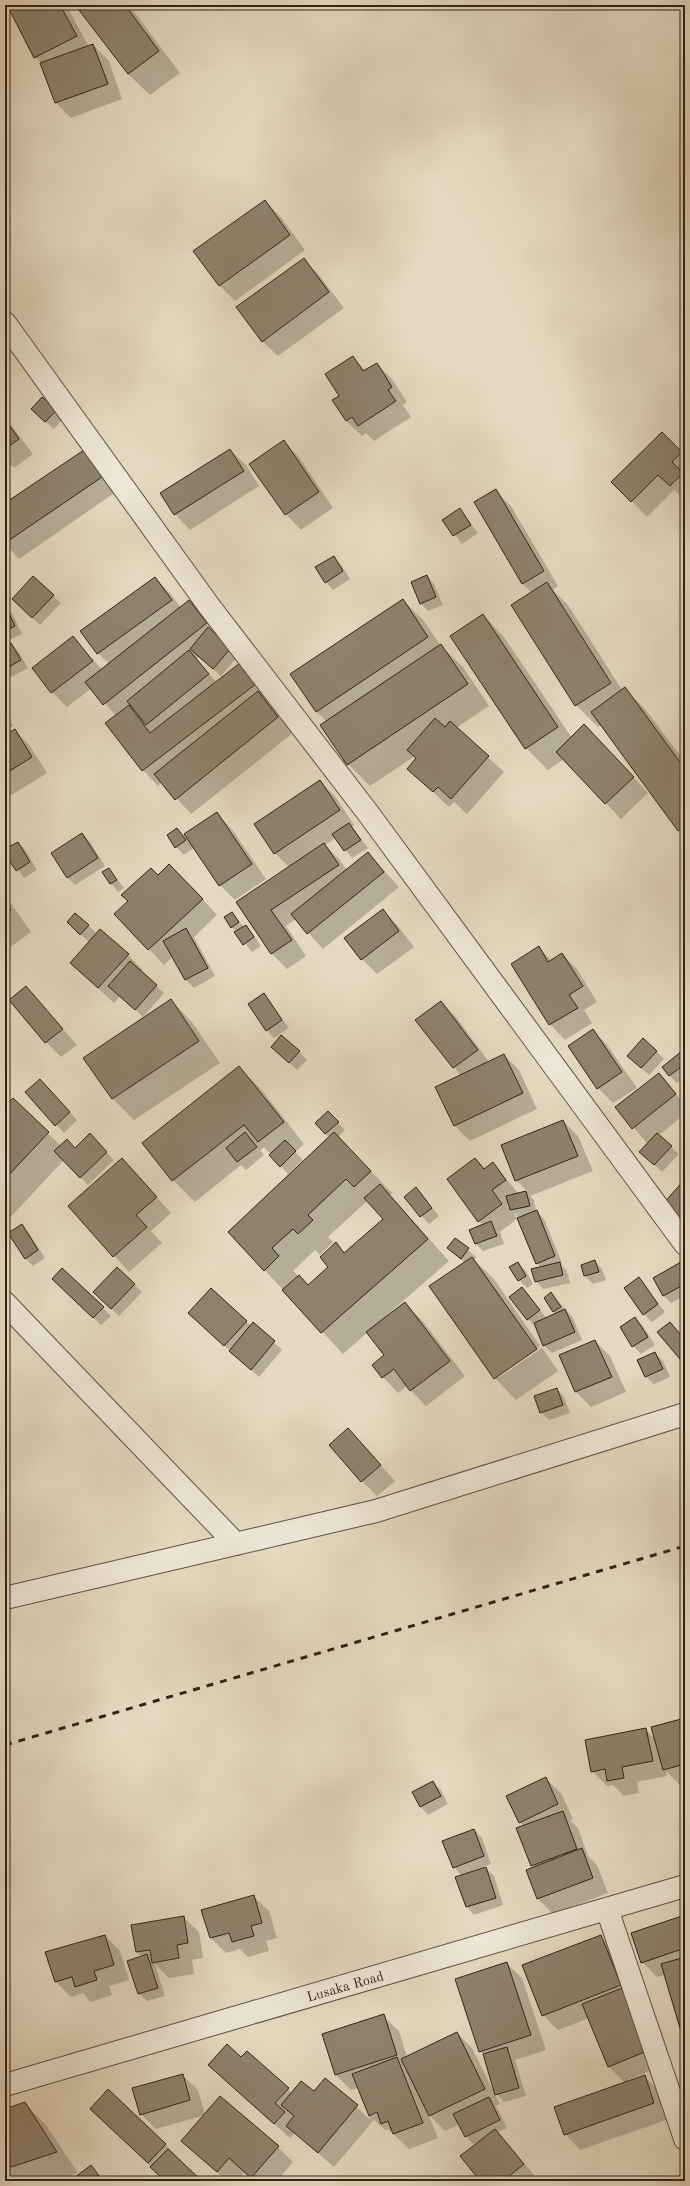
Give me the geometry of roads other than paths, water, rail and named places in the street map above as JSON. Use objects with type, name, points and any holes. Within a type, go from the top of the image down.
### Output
[{"type":"street","points":[[5,323],[209,606],[368,813],[685,1244]]},
{"type":"street","points":[[5,1304],[236,1544]]},
{"type":"street","points":[[5,1598],[376,1511],[685,1414]]},
{"type":"street","name":"Lusaka Road","points":[[5,2085],[685,1886]]},
{"type":"street","points":[[607,1909],[685,2139]]},
{"type":"railway","points":[[5,1745],[685,1546]]}]
